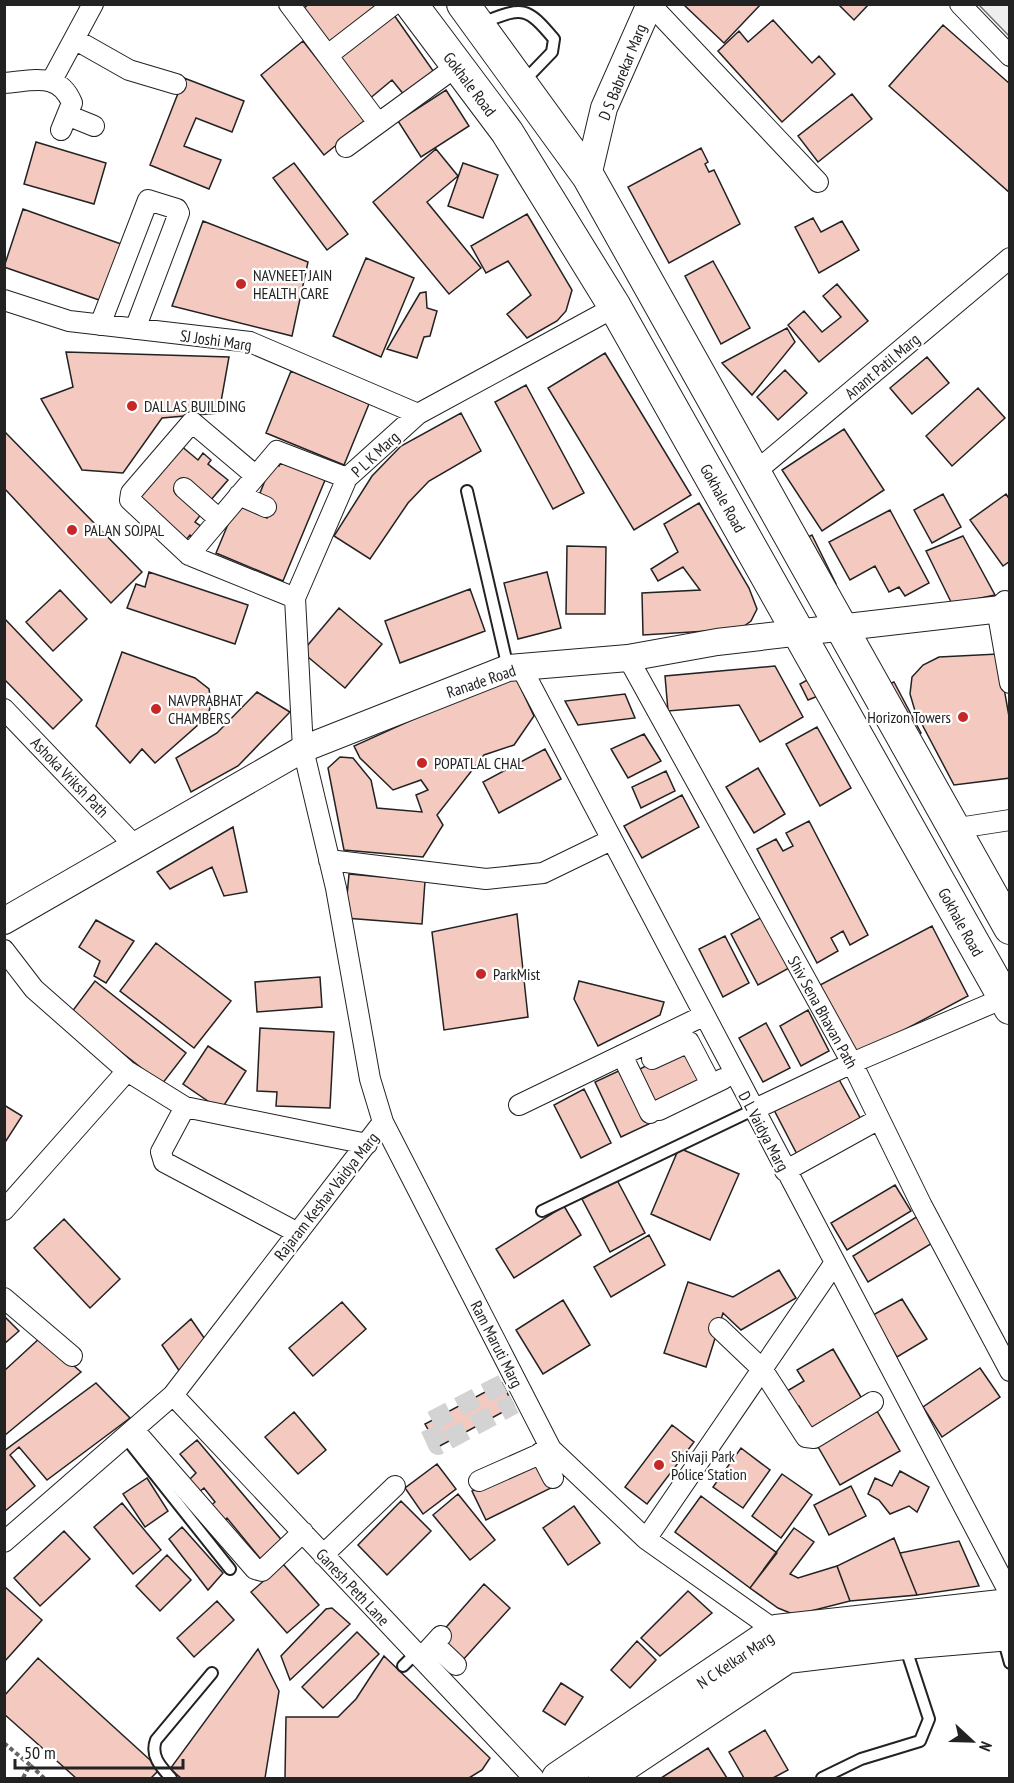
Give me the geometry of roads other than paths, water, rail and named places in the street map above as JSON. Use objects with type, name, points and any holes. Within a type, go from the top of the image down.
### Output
[{"type":"main road","name":"Gokhale Road","points":[[411,4],[507,132],[615,307],[1007,1003]]},
{"type":"main road","points":[[470,14],[588,176],[952,829],[1010,928]]},
{"type":"main road","name":"N C Kelkar Marg","points":[[558,1779],[776,1631],[1008,1634]]},
{"type":"main road","name":"N C Kelkar Marg","points":[[605,1779],[787,1657],[904,1643],[1008,1634]]},
{"type":"street","points":[[52,80],[76,40],[93,4]]},
{"type":"street","points":[[289,4],[378,123]]},
{"type":"street","points":[[327,55],[394,4]]},
{"type":"street","points":[[650,4],[818,182]]},
{"type":"street","name":"D S Babrekar Marg","points":[[588,176],[604,108],[650,4]]},
{"type":"street","points":[[960,4],[1010,56]]},
{"type":"street","points":[[76,40],[129,70],[176,84]]},
{"type":"street","points":[[345,147],[457,66]]},
{"type":"street","points":[[4,83],[52,80],[67,91],[72,103],[64,123],[94,126]]},
{"type":"street","points":[[100,325],[146,202],[152,201],[177,209],[179,213],[135,329]]},
{"type":"street","name":"Anant Patil Marg","points":[[754,473],[1010,258]]},
{"type":"street","points":[[112,293],[144,302]]},
{"type":"street","name":"SJ Joshi Marg","points":[[4,300],[69,321],[250,342],[418,414]]},
{"type":"street","name":"P L K Marg","points":[[303,749],[295,598],[347,478],[418,414],[615,307]]},
{"type":"street","points":[[256,476],[197,424],[189,423],[130,497],[130,500],[189,555],[295,598]]},
{"type":"street","points":[[189,555],[280,450],[347,478]]},
{"type":"street","points":[[184,488],[219,519]]},
{"type":"street","points":[[239,495],[266,507]]},
{"type":"street","points":[[1005,605],[1010,683]]},
{"type":"street","name":"Ranade Road","points":[[4,921],[303,749],[514,668],[628,658],[717,642],[841,628],[1005,605]]},
{"type":"street","name":"Shiv Sena Bhavan Path","points":[[628,658],[852,1063],[1010,1371]]},
{"type":"street","name":"D L Vaidya Marg","points":[[514,668],[611,840],[1010,1594]]},
{"type":"street","name":"Ashoka Vriksh Path","points":[[4,709],[135,846]]},
{"type":"street","name":"Rajaram Keshav Vaidya Marg","points":[[4,1542],[173,1395],[383,1122],[370,1080],[329,860],[303,749]]},
{"type":"street","points":[[952,829],[1010,820]]},
{"type":"street","points":[[329,860],[486,879],[543,873],[611,840]]},
{"type":"street","points":[[4,950],[34,989],[127,1071],[184,1107],[367,1144]]},
{"type":"street","points":[[753,1110],[852,1063],[1007,1003]]},
{"type":"street","points":[[519,1105],[568,1089],[622,1055],[703,1016]]},
{"type":"street","points":[[652,1059],[689,1042],[709,1079]]},
{"type":"street","points":[[622,1055],[654,1111],[730,1068]]},
{"type":"street","points":[[4,1210],[127,1071]]},
{"type":"street","points":[[184,1107],[161,1152],[164,1162],[298,1233]]},
{"type":"street","points":[[785,1171],[879,1119]]},
{"type":"street","name":"Ram Maruti Marg","points":[[383,1122],[546,1451],[646,1539],[776,1631]]},
{"type":"street","points":[[646,1539],[834,1264]]},
{"type":"street","points":[[4,1298],[72,1356]]},
{"type":"street","points":[[719,1328],[762,1370],[803,1434],[810,1439],[873,1402]]},
{"type":"street","name":"Ganesh Peth Lane","points":[[173,1395],[323,1554],[438,1658],[534,1779]]},
{"type":"street","points":[[129,1433],[255,1569],[262,1571],[303,1532]]},
{"type":"street","points":[[479,1481],[546,1451],[553,1478]]},
{"type":"street","points":[[323,1554],[395,1486]]},
{"type":"lane","points":[[470,14],[513,12],[534,15],[554,39],[552,52],[522,83]]},
{"type":"lane","points":[[467,492],[514,668]]},
{"type":"lane","points":[[542,1210],[753,1110]]},
{"type":"lane","points":[[129,1433],[230,1569]]},
{"type":"lane","points":[[822,1779],[861,1759],[920,1741],[929,1719],[904,1643]]},
{"type":"lane","points":[[171,1779],[155,1756],[153,1749],[156,1740],[212,1673]]},
{"type":"tunnel","points":[[503,1384],[428,1423],[438,1445],[514,1404]]},
{"type":"place","name":"NAVNEET JAIN HEALTH CARE","points":[[241,284]]},
{"type":"place","name":"DALLAS BUILDING","points":[[132,406]]},
{"type":"place","name":"PALAN SOJPAL","points":[[72,530]]},
{"type":"place","name":"NAVPRABHAT CHAMBERS","points":[[156,709]]},
{"type":"place","name":"Horizon Towers","points":[[963,717]]},
{"type":"place","name":"POPATLAL CHAL","points":[[422,763]]},
{"type":"place","name":"ParkMist","points":[[481,974]]},
{"type":"place","name":"Shivaji Park Police Station","points":[[659,1465]]}]
